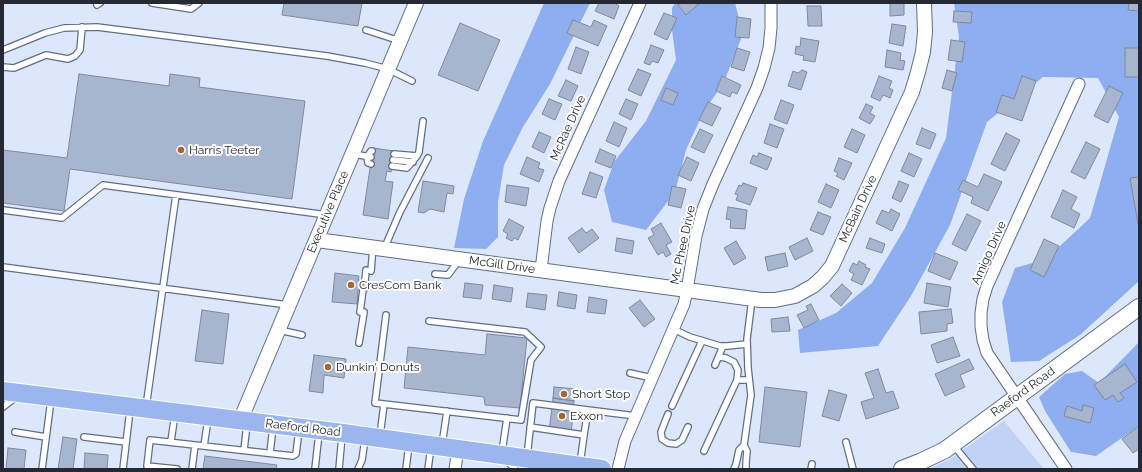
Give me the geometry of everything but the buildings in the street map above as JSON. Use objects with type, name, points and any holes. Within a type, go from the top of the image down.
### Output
[{"type":"main road","name":"Raeford Road","points":[[902,469],[945,450],[1139,307]]},
{"type":"main road","name":"Raeford Road","points":[[12,393],[409,442],[502,455],[521,464],[602,469]]},
{"type":"street","name":"Executive Place","points":[[243,421],[278,330],[416,3]]},
{"type":"street","name":"McRae Drive","points":[[541,270],[547,221],[559,182],[640,3]]},
{"type":"street","name":"Mc Phee Drive","points":[[618,469],[625,441],[684,304],[696,236],[703,210],[713,184],[757,88],[764,68],[772,28],[771,3]]},
{"type":"street","name":"McBain Drive","points":[[687,290],[752,299],[775,300],[795,296],[813,286],[823,277],[832,266],[912,92],[923,52],[925,32],[924,3]]},
{"type":"street","name":"Amigo Drive","points":[[1066,469],[991,359],[985,347],[981,326],[981,313],[983,299],[991,279],[1079,84]]},
{"type":"street","name":"McGill Drive","points":[[317,240],[687,290]]},
{"type":"street","points":[[444,447],[456,469]]},
{"type":"lane","points":[[152,3],[191,9],[199,3]]},
{"type":"lane","points":[[3,67],[14,68],[46,55],[68,59],[75,56],[80,50],[82,27]]},
{"type":"lane","points":[[3,50],[45,33],[64,28],[97,27],[327,56],[366,63],[388,69],[412,81]]},
{"type":"lane","points":[[366,30],[400,41]]},
{"type":"lane","points":[[392,166],[407,168],[413,162],[419,152],[423,121]]},
{"type":"lane","points":[[353,154],[370,157]]},
{"type":"lane","points":[[413,162],[393,157],[417,156]]},
{"type":"lane","points":[[365,281],[379,248],[400,212],[428,158]]},
{"type":"lane","points":[[3,210],[62,218],[103,185],[327,215]]},
{"type":"lane","points":[[123,469],[126,442],[138,408],[163,288],[176,195]]},
{"type":"lane","points":[[435,274],[448,275],[459,259]]},
{"type":"lane","points":[[3,267],[289,305]]},
{"type":"lane","points":[[359,343],[363,290]]},
{"type":"lane","points":[[734,469],[739,450],[744,445],[751,394],[747,344],[752,299]]},
{"type":"lane","points":[[386,315],[375,403],[521,420],[531,424],[584,435]]},
{"type":"lane","points":[[430,321],[525,332],[541,347],[531,360],[521,420]]},
{"type":"lane","points":[[278,330],[302,335]]},
{"type":"lane","points":[[673,330],[702,341],[722,346],[747,344]]},
{"type":"lane","points":[[672,406],[702,341]]},
{"type":"lane","points":[[716,364],[722,346]]},
{"type":"lane","points":[[704,450],[737,380],[738,370],[734,362],[726,358],[719,357]]},
{"type":"lane","points":[[630,373],[652,378]]},
{"type":"lane","points":[[737,380],[750,380]]},
{"type":"lane","points":[[3,407],[12,393]]},
{"type":"lane","points":[[42,469],[52,398]]},
{"type":"lane","points":[[521,464],[531,424],[533,403],[636,416]]},
{"type":"lane","points":[[358,469],[373,437],[384,404]]},
{"type":"lane","points":[[565,466],[584,435],[588,410]]},
{"type":"lane","points":[[428,469],[444,447],[447,411]]},
{"type":"lane","points":[[171,441],[175,412]]},
{"type":"lane","points":[[668,414],[661,432],[662,439],[668,444],[676,444],[682,440],[688,427]]},
{"type":"lane","points":[[204,446],[208,417]]},
{"type":"lane","points":[[502,455],[506,418]]},
{"type":"lane","points":[[243,421],[244,450]]},
{"type":"lane","points":[[270,453],[274,425]]},
{"type":"lane","points":[[177,469],[147,466],[150,440],[171,441],[293,456],[296,454],[300,428]]},
{"type":"lane","points":[[315,469],[320,430]]},
{"type":"lane","points":[[14,432],[46,437]]},
{"type":"lane","points":[[339,469],[343,433]]},
{"type":"lane","points":[[84,437],[126,442]]},
{"type":"lane","points":[[406,469],[409,442]]},
{"type":"lane","points":[[846,442],[853,469]]},
{"type":"lane","points":[[953,444],[973,469]]},
{"type":"lane","points":[[192,469],[195,445]]},
{"type":"lane","points":[[744,445],[748,451],[746,469]]},
{"type":"shaded area","points":[[544,3],[590,3],[550,84],[523,127],[504,165],[498,202],[498,237],[486,249],[454,248],[464,199],[483,141]]},
{"type":"shaded area","points":[[675,3],[735,3],[743,34],[724,82],[703,113],[686,150],[675,192],[646,230],[612,222],[604,190],[614,162],[646,121],[676,60],[672,30],[672,8]]},
{"type":"shaded area","points":[[954,3],[1139,3],[1139,281],[1080,335],[1039,361],[1011,362],[1002,302],[1015,268],[1046,259],[1090,218],[1119,117],[1098,78],[1043,77],[987,122],[950,225],[911,296],[878,346],[800,353],[798,330],[836,313],[872,283],[905,228],[946,138],[959,37]]},
{"type":"shaded area","points":[[1139,342],[1139,426],[1096,456],[1071,452],[1045,411],[1039,397],[1065,374],[1082,371],[1099,383]]},
{"type":"shaded area","points":[[1004,421],[1044,469],[929,469],[950,459]]},
{"type":"place","name":"Harris Teeter","points":[[181,150]]},
{"type":"place","name":"CresCom Bank","points":[[351,285]]},
{"type":"place","name":"Dunkin' Donuts","points":[[328,367]]},
{"type":"place","name":"Short Stop","points":[[564,394]]},
{"type":"place","name":"Exxon","points":[[562,416]]}]
